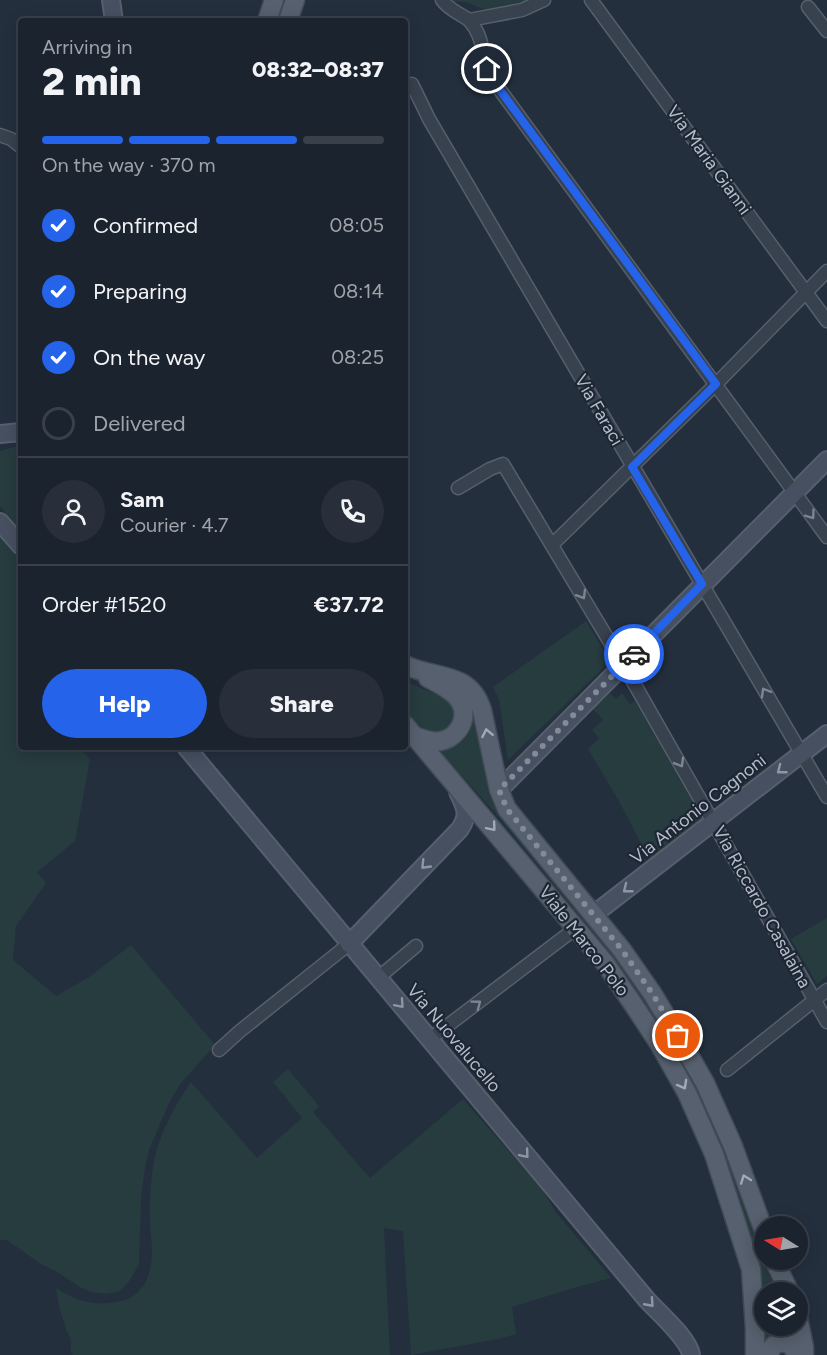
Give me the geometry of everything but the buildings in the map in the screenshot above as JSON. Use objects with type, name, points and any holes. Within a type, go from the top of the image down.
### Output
[{"type":"main road","points":[[111,0],[114,18]]},
{"type":"main road","points":[[268,18],[273,0]]},
{"type":"main road","points":[[289,18],[295,0]]},
{"type":"main road","points":[[1,434],[18,432]]},
{"type":"main road","points":[[499,790],[827,460]]},
{"type":"main road","points":[[0,522],[18,543]]},
{"type":"main road","points":[[408,667],[449,690],[457,697],[462,705],[464,719],[461,727],[450,738],[434,741],[409,730]]},
{"type":"main road","name":"Viale Marco Polo","points":[[408,667],[451,678],[473,690],[483,710],[499,790],[507,809],[622,950],[652,993],[705,1083],[733,1146],[758,1216]]},
{"type":"main road","name":"Viale Marco Polo","points":[[409,730],[610,971],[660,1045],[687,1093],[714,1154],[751,1269],[755,1355]]},
{"type":"main road","name":"Via Antonio Cagnoni","points":[[593,915],[827,734]]},
{"type":"main road","name":"Via Nuovalucello","points":[[188,750],[647,1300],[684,1339],[691,1355]]},
{"type":"main road","points":[[349,944],[460,829],[466,814],[454,783]]},
{"type":"main road","points":[[802,1336],[804,1355]]},
{"type":"main road","points":[[769,1355],[773,1346],[778,1342],[783,1342],[790,1344],[798,1355]]},
{"type":"street","points":[[442,0],[446,6],[460,13],[476,28],[482,41],[487,69],[497,86],[827,537]]},
{"type":"street","points":[[469,21],[522,10],[544,0]]},
{"type":"street","name":"Via Maria Gianni","points":[[591,0],[827,321]]},
{"type":"street","points":[[808,7],[827,31]]},
{"type":"street","name":"Via Faraci","points":[[412,84],[429,119],[827,797]]},
{"type":"street","points":[[0,135],[18,145]]},
{"type":"street","points":[[552,545],[827,271]]},
{"type":"street","name":"Via Riccardo Casalaina","points":[[458,488],[490,469],[504,464],[623,664],[827,1022]]},
{"type":"street","points":[[430,1039],[576,928]]},
{"type":"street","points":[[219,1050],[349,944]]},
{"type":"street","points":[[378,978],[416,946]]},
{"type":"street","points":[[727,1070],[827,990]]},
{"type":"green space","points":[[453,0],[533,0],[510,7],[492,9]]},
{"type":"green space","points":[[18,447],[18,529],[0,506],[0,451]]},
{"type":"green space","points":[[0,535],[18,556],[18,750],[81,750],[90,759],[75,841],[37,872],[46,883],[16,926],[13,960],[56,996],[88,978],[131,945],[215,1045],[181,1083],[169,1103],[149,1150],[141,1200],[139,1264],[130,1280],[120,1291],[107,1294],[91,1292],[41,1264],[7,1240],[0,1240]]},
{"type":"green space","points":[[586,621],[607,656],[607,664],[508,760],[499,699],[493,687]]},
{"type":"green space","points":[[408,682],[446,698],[454,706],[456,718],[448,730],[434,734],[425,731],[408,713]]},
{"type":"green space","points":[[610,693],[616,699],[622,693],[630,704],[635,701],[702,818],[649,859],[588,749],[599,738],[592,730],[603,720],[593,709]]},
{"type":"green space","points":[[473,710],[489,795],[493,803],[616,953],[646,996],[699,1086],[725,1149],[754,1236],[754,1250],[722,1150],[695,1088],[642,999],[612,956],[496,814],[442,753],[443,750],[463,742],[472,725]]},
{"type":"green space","points":[[827,918],[827,976],[817,984],[791,939]]},
{"type":"green space","points":[[288,1069],[319,1106],[313,1112],[370,1178],[463,1099],[542,1189],[555,1211],[611,1278],[512,1307],[516,1334],[411,1355],[403,1231],[384,1228],[390,1355],[73,1355],[56,1288],[84,1301],[107,1303],[125,1300],[133,1296],[144,1285],[152,1261],[150,1205],[154,1160],[169,1120],[191,1082],[257,1158],[302,1118],[273,1082]]},
{"type":"green space","points":[[760,1270],[766,1270],[772,1282],[762,1282]]},
{"type":"green space","points":[[762,1336],[793,1336],[762,1350]]},
{"type":"way so far","points":[[634,654],[499,790],[507,809],[622,950],[678,1036]]},
{"type":"route","points":[[487,69],[497,86],[716,384],[632,467],[702,584],[634,654]]}]
